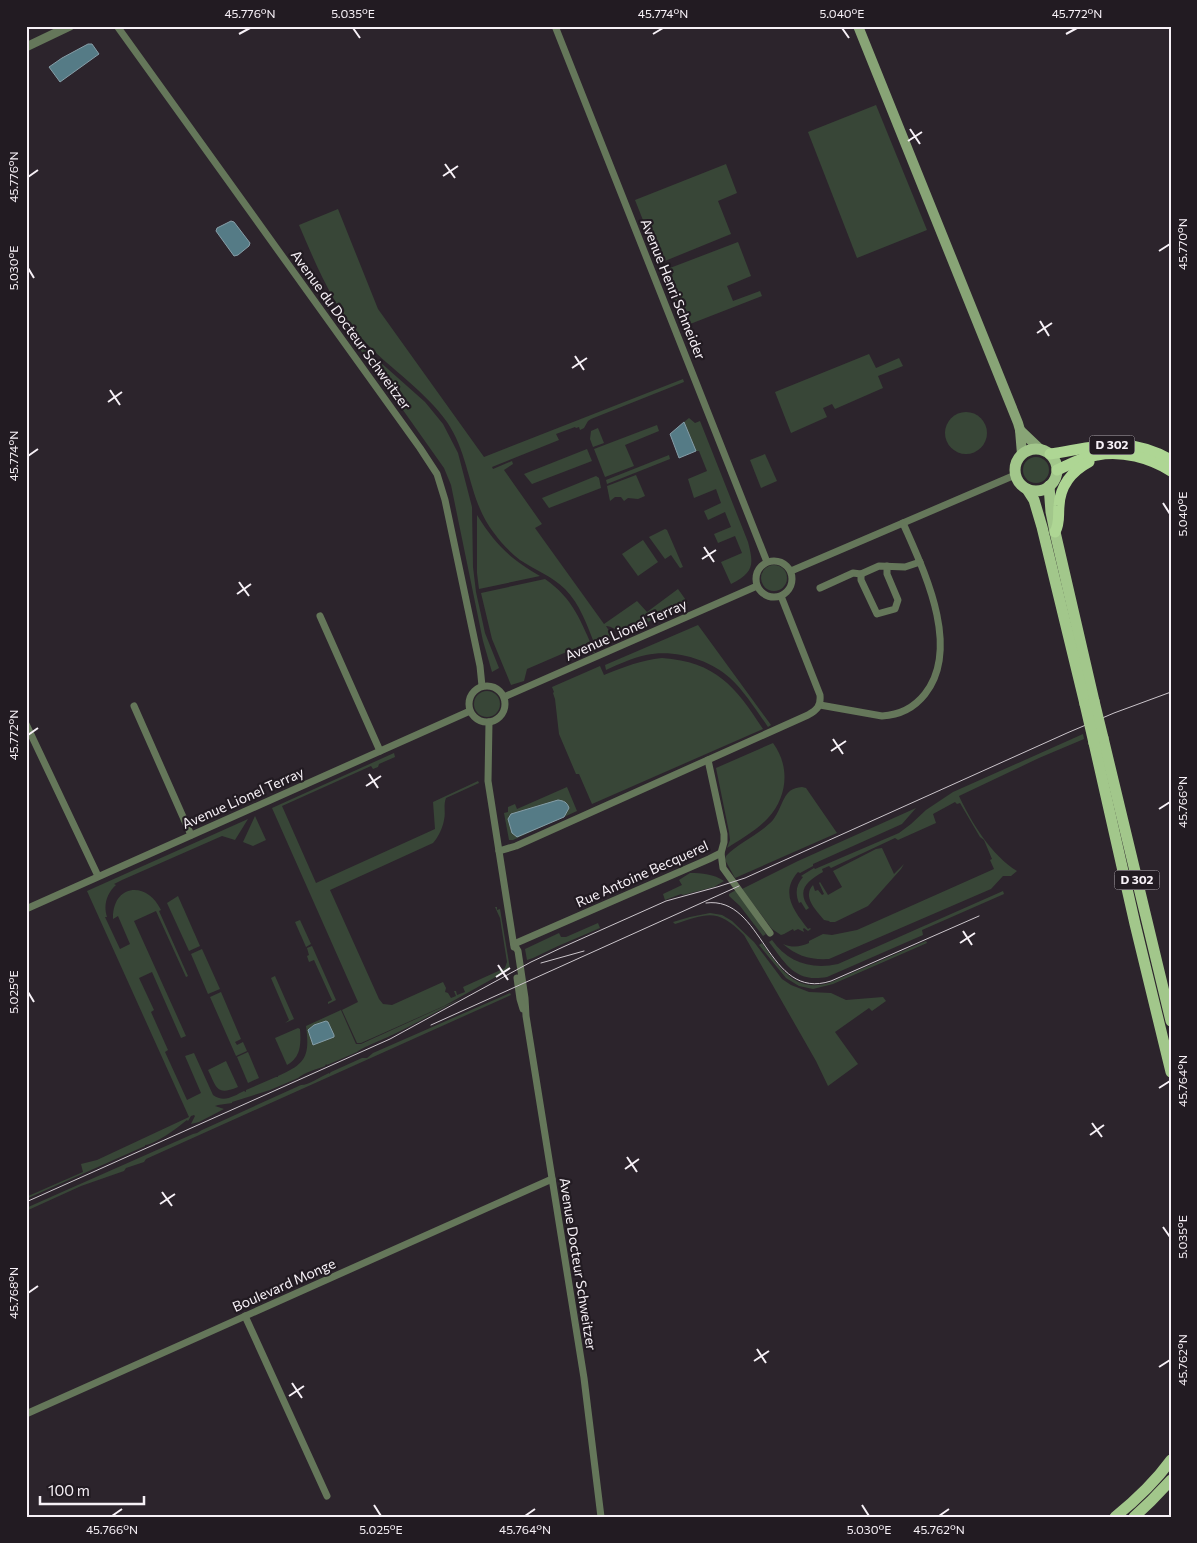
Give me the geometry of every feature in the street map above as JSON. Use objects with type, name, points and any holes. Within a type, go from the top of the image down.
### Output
[{"type":"highway","name":"D 302","points":[[1045,452],[1106,445],[1132,445],[1156,452],[1171,460]]},
{"type":"highway","name":"D 302","points":[[1057,470],[1088,457],[1119,453],[1152,462],[1171,471]]},
{"type":"highway","points":[[1055,532],[1060,523],[1059,507],[1062,492],[1070,477],[1081,466],[1097,459],[1124,455]]},
{"type":"main road","points":[[858,26],[1020,430],[1022,454]]},
{"type":"main road","points":[[1020,430],[1045,452],[1056,464],[1057,470],[1056,476],[1049,486],[1039,491],[1027,489],[1022,486],[1015,475],[1016,464],[1022,454],[1030,449],[1045,452]]},
{"type":"main road","name":"D 302","points":[[1049,486],[1051,512],[1090,703]]},
{"type":"main road","name":"D 302","points":[[1027,489],[1034,500],[1090,703],[1171,1021]]},
{"type":"main road","name":"D 302","points":[[1099,740],[1135,924],[1171,1072]]},
{"type":"main road","points":[[1115,1517],[1143,1493],[1171,1460]]},
{"type":"main road","points":[[1134,1517],[1171,1480]]},
{"type":"street","points":[[26,46],[70,26]]},
{"type":"street","name":"Avenue du Docteur Schweitzer","points":[[116,26],[415,440],[437,474],[445,500],[480,666],[482,686]]},
{"type":"street","name":"Avenue Henri Schneider","points":[[555,26],[767,562]]},
{"type":"street","points":[[791,571],[1015,475]]},
{"type":"street","points":[[820,705],[882,716],[892,715],[906,710],[917,703],[928,690],[940,658],[940,635],[935,605],[927,577],[903,522]]},
{"type":"street","points":[[778,561],[788,566],[791,571],[792,583],[781,596],[770,597],[760,591],[756,575],[759,569],[767,562],[778,561]]},
{"type":"street","points":[[820,588],[853,573],[861,574],[879,566],[905,567],[920,562]]},
{"type":"street","points":[[861,574],[861,580],[877,614],[895,609],[898,600],[887,574],[887,566]]},
{"type":"street","name":"Avenue Lionel Terray","points":[[504,697],[758,586]]},
{"type":"street","points":[[499,851],[516,846],[817,710],[820,705],[820,695],[781,596]]},
{"type":"street","points":[[320,616],[380,751]]},
{"type":"street","points":[[482,686],[492,686],[504,697],[506,702],[503,713],[499,718],[489,722],[480,721],[470,711],[470,699],[476,689],[482,686]]},
{"type":"street","points":[[134,706],[192,835]]},
{"type":"street","name":"Avenue Lionel Terray","points":[[26,909],[470,711]]},
{"type":"street","name":"Avenue Docteur Schweitzer","points":[[489,722],[488,780],[514,944],[513,952],[520,999],[526,1016],[584,1378],[601,1517]]},
{"type":"street","points":[[26,724],[98,876]]},
{"type":"street","name":"Rue Antoine Becquerel","points":[[514,944],[721,853],[724,834],[708,760]]},
{"type":"street","points":[[721,853],[723,868],[770,933]]},
{"type":"street","name":"Boulevard Monge","points":[[26,1414],[552,1179]]},
{"type":"street","points":[[245,1316],[327,1496]]},
{"type":"green space","points":[[876,105],[927,230],[857,258],[808,132]]},
{"type":"green space","points":[[726,164],[737,193],[718,201],[731,234],[660,263],[635,200]]},
{"type":"green space","points":[[338,209],[378,309],[484,457],[683,379],[684,382],[591,419],[580,430],[579,427],[575,427],[556,434],[559,440],[492,467],[493,469],[512,461],[513,464],[504,470],[542,524],[535,528],[604,624],[637,601],[647,612],[678,589],[688,603],[685,606],[622,633],[606,626],[613,637],[595,645],[579,608],[565,589],[509,551],[494,533],[479,507],[461,449],[447,422],[419,390],[366,343],[335,302],[327,287],[299,225]]},
{"type":"green space","points":[[738,242],[751,276],[727,286],[733,301],[760,291],[762,296],[685,326],[666,278],[673,275],[670,268]]},
{"type":"green space","points":[[342,320],[371,354],[425,402],[443,424],[458,453],[472,507],[473,567],[476,592],[485,633],[499,668],[492,672],[483,641],[451,485],[444,468],[340,321]]},
{"type":"green space","points":[[869,354],[876,368],[899,358],[903,366],[878,376],[883,388],[835,409],[832,404],[823,408],[827,417],[791,433],[775,392]]},
{"type":"green space","points":[[966,412],[981,418],[987,433],[981,448],[966,454],[951,448],[945,433],[951,418]]},
{"type":"green space","points":[[689,418],[695,423],[700,421],[748,542],[751,562],[748,572],[731,584],[721,562],[742,553],[735,536],[718,543],[714,534],[731,527],[725,512],[708,520],[704,511],[721,503],[716,489],[694,498],[688,479],[707,471],[684,422]]},
{"type":"green space","points":[[657,425],[659,431],[625,445],[634,466],[605,477],[594,449]]},
{"type":"green space","points":[[598,428],[604,443],[593,447],[590,439],[591,431]]},
{"type":"green space","points":[[587,449],[592,461],[532,484],[524,474]]},
{"type":"green space","points":[[765,454],[777,481],[761,488],[750,460]]},
{"type":"green space","points":[[669,455],[670,459],[607,484],[606,480]]},
{"type":"green space","points":[[1036,457],[1046,460],[1049,470],[1046,480],[1036,483],[1026,480],[1023,470],[1026,460]]},
{"type":"green space","points":[[636,475],[645,496],[638,499],[628,498],[624,501],[621,497],[615,497],[610,501],[607,486]]},
{"type":"green space","points":[[596,476],[599,478],[601,488],[549,508],[542,498]]},
{"type":"green space","points":[[477,515],[504,550],[540,576],[479,589],[477,573]]},
{"type":"green space","points":[[665,529],[683,567],[680,568],[671,555],[665,559],[649,537]]},
{"type":"green space","points":[[643,540],[658,562],[638,576],[622,554]]},
{"type":"green space","points":[[774,565],[784,568],[787,578],[784,588],[774,591],[764,588],[761,578],[764,568]]},
{"type":"green space","points":[[545,579],[570,603],[581,621],[595,653],[578,647],[527,669],[524,681],[511,685],[492,639],[481,593]]},
{"type":"green space","points":[[698,625],[771,725],[768,727],[745,695],[722,671],[691,657],[657,653],[631,659],[606,670],[605,665]]},
{"type":"green space","points":[[662,658],[681,660],[697,665],[722,679],[743,700],[763,729],[592,804],[579,774],[576,774],[559,734],[552,687],[600,666],[604,675],[640,662]]},
{"type":"green space","points":[[487,691],[497,694],[500,704],[497,714],[487,717],[477,714],[474,704],[477,694]]},
{"type":"green space","points":[[1083,734],[1084,739],[959,796],[983,838],[999,857],[1017,871],[1011,876],[1003,876],[991,889],[829,959],[816,959],[804,956],[793,952],[783,944],[799,946],[809,943],[809,941],[823,934],[832,935],[857,930],[994,869],[984,840],[980,837],[960,803],[957,804],[955,802],[933,814],[936,823],[898,840],[895,838],[831,868],[829,866],[822,869],[823,872],[812,879],[803,891],[805,902],[809,908],[806,910],[801,902],[799,903],[797,896],[797,889],[803,877],[801,876],[814,868],[899,833],[926,810],[953,792]]},
{"type":"green space","points":[[773,743],[782,761],[784,771],[783,791],[780,800],[764,822],[727,848],[730,840],[729,832],[716,768]]},
{"type":"green space","points":[[394,753],[395,757],[379,764],[378,767],[373,769],[371,766],[282,806],[316,883],[435,829],[433,802],[478,781],[479,783],[446,798],[443,823],[433,843],[330,890],[379,999],[383,1004],[392,1005],[443,982],[446,988],[445,992],[451,998],[456,996],[454,991],[456,991],[457,995],[465,992],[463,987],[505,968],[507,962],[500,918],[495,907],[497,907],[497,910],[500,909],[510,969],[444,1006],[361,1043],[357,1043],[342,1010],[358,1002],[272,808]]},
{"type":"green space","points":[[567,787],[577,811],[513,840],[509,840],[504,813],[508,812],[508,807],[515,804],[517,809]]},
{"type":"green space","points":[[795,788],[806,788],[837,833],[735,878],[725,860],[726,856],[773,820],[787,794]]},
{"type":"green space","points":[[916,808],[902,824],[813,864],[813,866],[800,873],[798,872],[792,880],[789,895],[798,916],[808,929],[811,929],[808,931],[804,928],[804,932],[798,929],[794,931],[793,929],[781,935],[772,929],[742,889],[798,861]]},
{"type":"green space","points":[[255,816],[266,840],[253,846],[243,842]]},
{"type":"green space","points":[[248,819],[235,840],[222,836],[114,884],[116,885],[110,892],[105,908],[107,917],[105,917],[120,949],[130,944],[118,916],[113,919],[114,907],[124,893],[131,890],[139,890],[155,900],[161,910],[159,911],[188,976],[186,977],[156,911],[134,921],[186,1036],[181,1038],[152,972],[139,978],[154,1010],[151,1012],[168,1050],[165,1052],[187,1100],[201,1093],[185,1056],[194,1053],[213,1095],[225,1099],[244,1091],[246,1092],[246,1090],[278,1077],[295,1067],[304,1058],[306,1052],[306,1026],[341,1010],[356,1044],[361,1044],[460,999],[392,1035],[298,1078],[232,1103],[215,1106],[224,1109],[199,1122],[191,1124],[195,1116],[191,1116],[188,1121],[155,1142],[26,1199],[26,1197],[83,1172],[81,1164],[97,1160],[189,1117],[87,891]]},
{"type":"green space","points":[[882,848],[894,874],[904,864],[901,869],[868,906],[835,922],[824,920],[811,903],[809,894],[813,885],[815,891],[818,890],[822,895],[824,894],[820,882],[828,895],[842,887],[833,871],[876,849]]},
{"type":"green space","points":[[690,873],[708,874],[724,881],[714,887],[681,894],[665,900],[663,894],[682,885],[679,880]]},
{"type":"green space","points":[[736,890],[766,934],[763,936],[740,906],[729,896],[729,894]]},
{"type":"green space","points":[[1003,891],[1004,894],[922,930],[923,935],[827,977],[807,977],[792,970],[769,942],[772,940],[778,948],[792,959],[809,965],[828,966],[838,964]]},
{"type":"green space","points":[[178,896],[200,946],[189,951],[167,903]]},
{"type":"green space","points":[[710,913],[722,915],[732,921],[754,942],[782,979],[791,985],[809,992],[831,993],[846,1000],[883,997],[886,1001],[872,1011],[869,1008],[835,1032],[858,1064],[828,1086],[816,1061],[744,935],[727,920],[712,915],[696,917],[675,924],[673,922]]},
{"type":"green space","points":[[300,920],[311,944],[306,947],[295,922]]},
{"type":"green space","points":[[598,923],[600,928],[527,960],[525,949],[559,933],[561,937],[566,937]]},
{"type":"green space","points":[[926,941],[927,943],[833,984],[813,989],[799,986],[786,978],[759,945],[762,943],[789,976],[806,984],[817,985],[829,983]]},
{"type":"green space","points":[[312,946],[336,1000],[328,1004],[332,1000],[314,960],[309,962],[307,956],[309,955],[307,948]]},
{"type":"green space","points":[[202,949],[220,989],[208,994],[191,954]]},
{"type":"green space","points":[[275,976],[294,1019],[285,1023],[289,1020],[271,978]]},
{"type":"green space","points":[[221,992],[241,1039],[235,1042],[237,1045],[243,1042],[247,1051],[236,1056],[210,997]]},
{"type":"green space","points":[[510,993],[511,995],[146,1159],[144,1162],[81,1186],[26,1211],[26,1208]]},
{"type":"green space","points":[[298,1028],[300,1029],[300,1045],[298,1054],[287,1065],[275,1038]]},
{"type":"green space","points":[[248,1052],[259,1078],[248,1083],[237,1057]]},
{"type":"green space","points":[[226,1061],[238,1087],[225,1091],[218,1089],[208,1070]]},
{"type":"water","points":[[88,44],[92,44],[99,54],[60,82],[49,67]]},
{"type":"water","points":[[231,221],[234,222],[250,243],[238,255],[234,256],[216,231],[217,228]]},
{"type":"water","points":[[684,422],[696,451],[679,458],[670,434]]},
{"type":"water","points":[[558,800],[565,802],[569,808],[564,817],[517,837],[512,833],[508,819],[511,814]]},
{"type":"water","points":[[326,1021],[334,1037],[313,1045],[308,1030],[314,1025]]},
{"type":"tram line","points":[[26,1202],[390,1039],[531,962],[666,901],[745,878],[1067,733],[1171,692]]},
{"type":"tram line","points":[[431,1025],[739,886]]},
{"type":"tram line","points":[[706,903],[725,905],[741,915],[778,963],[792,977],[809,983],[831,981],[979,916]]},
{"type":"tram line","points":[[541,963],[584,951]]}]
